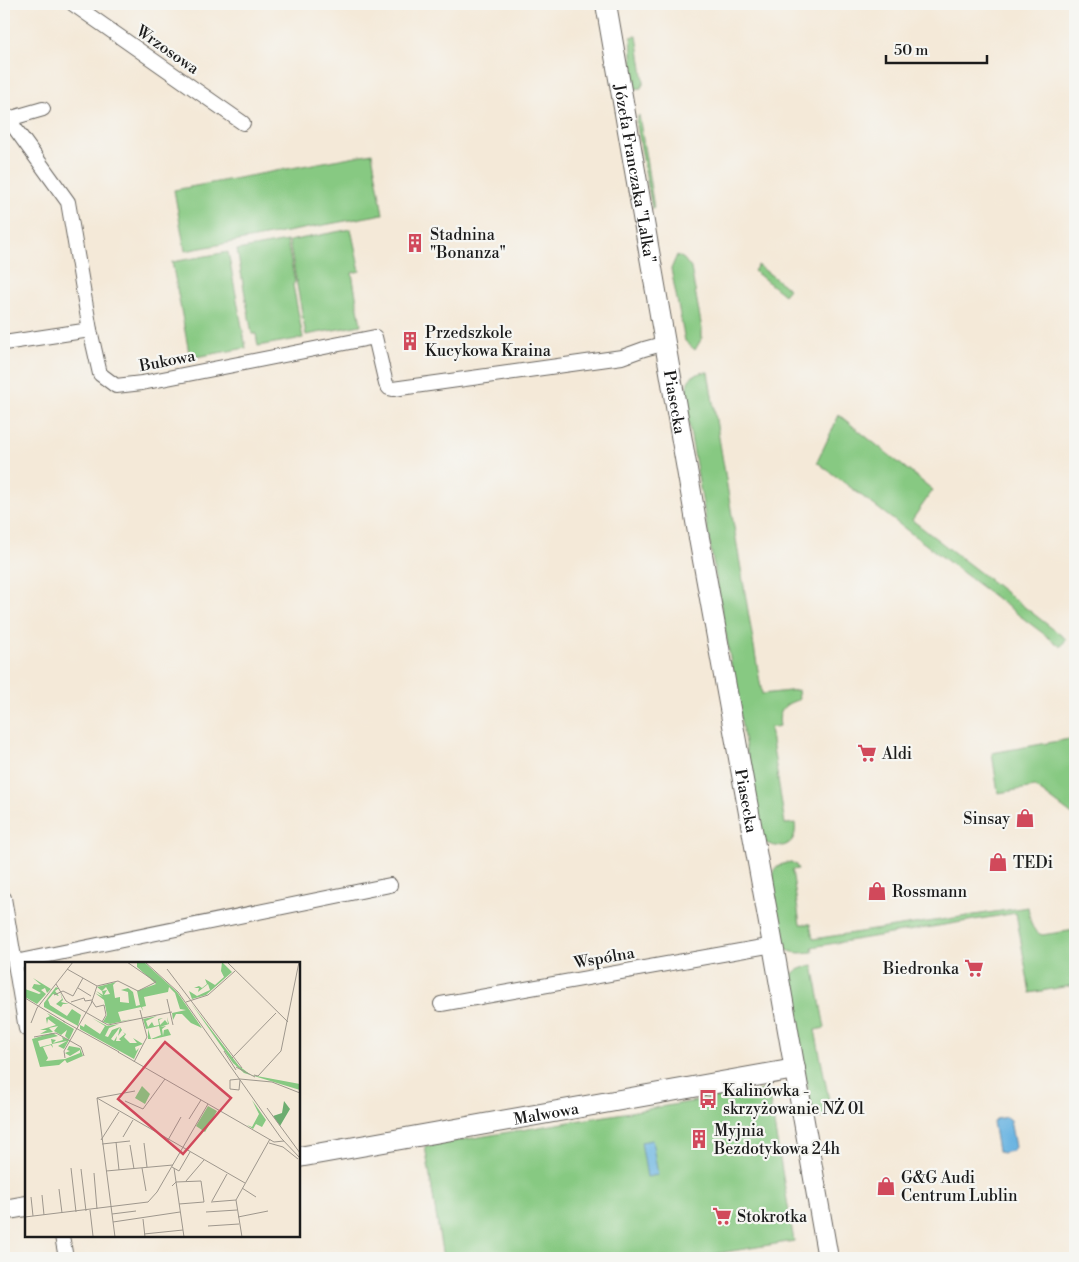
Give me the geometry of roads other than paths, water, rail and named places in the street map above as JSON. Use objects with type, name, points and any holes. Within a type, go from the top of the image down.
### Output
[{"type":"street","name":"Wrzosowa","points":[[73,4],[243,123]]},
{"type":"street","name":"Józefa Franczaka \"Lalka\"","points":[[606,4],[666,343]]},
{"type":"street","name":"Bukowa","points":[[43,110],[12,118],[14,127],[68,202],[90,330],[100,374],[116,386],[152,381],[375,338],[386,384],[388,388],[393,389],[622,356],[666,343]]},
{"type":"street","points":[[4,343],[90,330]]},
{"type":"street","name":"Piasecka","points":[[666,343],[828,1258]]},
{"type":"street","points":[[15,962],[390,885]]},
{"type":"street","points":[[4,898],[25,1023]]},
{"type":"street","name":"Wspólna","points":[[441,1004],[773,945]]},
{"type":"street","name":"Malwowa","points":[[300,1157],[795,1069]]},
{"type":"street","points":[[4,1210],[25,1206]]},
{"type":"street","points":[[62,1237],[66,1258]]},
{"type":"water","points":[[1006,1117],[1010,1120],[1015,1147],[1012,1151],[1002,1153],[998,1151],[993,1122],[996,1119]]},
{"type":"water","points":[[652,1140],[658,1175],[647,1177],[641,1142]]},
{"type":"place","name":"Stadnina \"Bonanza\"","points":[[415,243]]},
{"type":"place","name":"Przedszkole Kucykowa Kraina","points":[[410,341]]},
{"type":"place","name":"Aldi","points":[[867,753]]},
{"type":"place","name":"Sinsay","points":[[1025,818]]},
{"type":"place","name":"TEDi","points":[[998,862]]},
{"type":"place","name":"Rossmann","points":[[877,891]]},
{"type":"place","name":"Biedronka","points":[[974,968]]},
{"type":"place","name":"Kalinówka - skrzyżowanie NŻ 01","points":[[708,1099]]},
{"type":"place","name":"Myjnia Bezdotykowa 24h","points":[[699,1139]]},
{"type":"place","name":"G&G Audi Centrum Lublin","points":[[886,1186]]},
{"type":"place","name":"Stokrotka","points":[[722,1216]]}]
